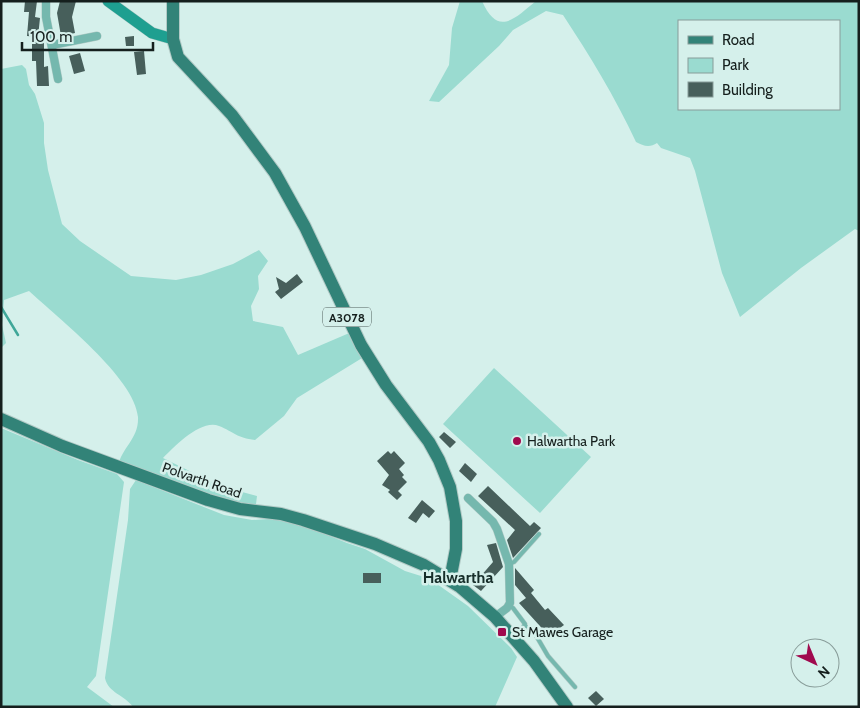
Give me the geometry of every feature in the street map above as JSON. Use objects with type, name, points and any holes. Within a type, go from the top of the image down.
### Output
[{"type":"main road","name":"A3078","points":[[173,1],[173,39],[181,62],[232,115],[275,173],[305,227],[361,345],[386,385],[436,452],[450,488],[456,521],[456,549],[450,580]]},
{"type":"main road","name":"Polvarth Road","points":[[1,419],[62,446],[208,500],[240,510],[292,516],[376,544],[407,557],[450,580],[478,601],[515,639],[568,707]]},
{"type":"street","points":[[46,1],[46,17],[58,79]]},
{"type":"street","points":[[108,1],[152,33],[173,39]]},
{"type":"street","points":[[52,44],[97,36]]},
{"type":"street","points":[[468,498],[493,522],[509,564],[509,606],[495,617]]},
{"type":"lane","points":[[509,564],[514,562],[539,534]]},
{"type":"lane","points":[[509,606],[524,621],[525,626],[534,632],[548,656],[575,688]]},
{"type":"lane","points":[[515,639],[525,626]]},
{"type":"green space","points":[[460,1],[482,1],[494,19],[500,22],[507,21],[521,14],[536,1],[859,1],[859,231],[855,229],[801,268],[740,317],[722,273],[690,158],[661,148],[657,143],[652,146],[646,146],[636,142],[602,77],[563,15],[546,11],[513,30],[499,46],[439,102],[429,101],[449,65],[452,28]]},
{"type":"green space","points":[[22,65],[26,69],[29,85],[35,94],[44,123],[44,143],[48,170],[62,224],[80,241],[131,276],[176,280],[201,275],[233,264],[259,250],[268,261],[258,276],[259,289],[251,306],[253,321],[283,327],[298,355],[354,331],[367,355],[297,398],[284,416],[255,440],[244,438],[219,426],[204,426],[189,435],[163,458],[220,486],[257,496],[256,504],[259,512],[118,466],[138,425],[134,401],[110,367],[93,349],[29,291],[4,300],[2,325],[6,343],[1,348],[1,69]]},
{"type":"green space","name":"Halwartha Park","points":[[494,368],[591,457],[540,513],[443,424]]},
{"type":"green space","points":[[1,428],[117,474],[124,482],[96,676],[87,687],[114,707],[1,707]]},
{"type":"green space","points":[[136,480],[224,515],[252,520],[293,521],[365,549],[405,571],[437,584],[468,606],[511,648],[517,657],[495,707],[133,707],[113,691],[105,678],[128,520],[130,489]],"holes":[[[363,573],[380,573],[381,583],[363,583]]]},
{"type":"building","points":[[25,1],[37,1],[35,17],[40,18],[38,37],[27,36],[29,12],[24,12]]},
{"type":"building","points":[[60,1],[76,1],[72,17],[75,33],[61,36],[57,13]]},
{"type":"building","points":[[134,36],[134,46],[126,46],[125,37]]},
{"type":"building","points":[[32,42],[44,42],[44,67],[48,66],[49,86],[37,86],[36,61],[32,61]]},
{"type":"building","points":[[144,51],[146,74],[137,75],[134,52]]},
{"type":"building","points":[[80,53],[85,71],[74,74],[69,56]]},
{"type":"building","points":[[297,274],[303,282],[281,299],[275,292],[279,289],[276,277],[286,283]]},
{"type":"building","points":[[444,432],[456,442],[450,448],[439,437]]},
{"type":"building","points":[[388,451],[391,454],[394,451],[405,463],[399,469],[404,475],[402,477],[407,482],[398,491],[402,495],[397,500],[388,492],[390,490],[382,485],[389,475],[377,461]]},
{"type":"building","points":[[465,463],[477,474],[471,482],[459,471]]},
{"type":"building","points":[[488,486],[530,526],[534,522],[541,528],[513,558],[507,540],[515,530],[478,496]]},
{"type":"building","points":[[422,500],[435,511],[429,518],[423,513],[416,523],[408,518]]},
{"type":"building","points":[[496,543],[503,567],[481,591],[473,585],[493,562],[487,545]]},
{"type":"building","points":[[515,568],[534,590],[531,593],[545,610],[548,608],[564,625],[549,636],[519,603],[526,598],[515,585]]},
{"type":"building","points":[[363,573],[381,573],[381,583],[363,583]]},
{"type":"building","points":[[596,691],[604,699],[596,706],[588,698]]},
{"type":"waterway","points":[[1,307],[18,335]]},
{"type":"place","name":"Halwartha Park","points":[[517,441]]},
{"type":"place","name":"St Mawes Garage","points":[[502,632]]},
{"type":"district","name":"Halwartha","points":[[458,577]]}]
